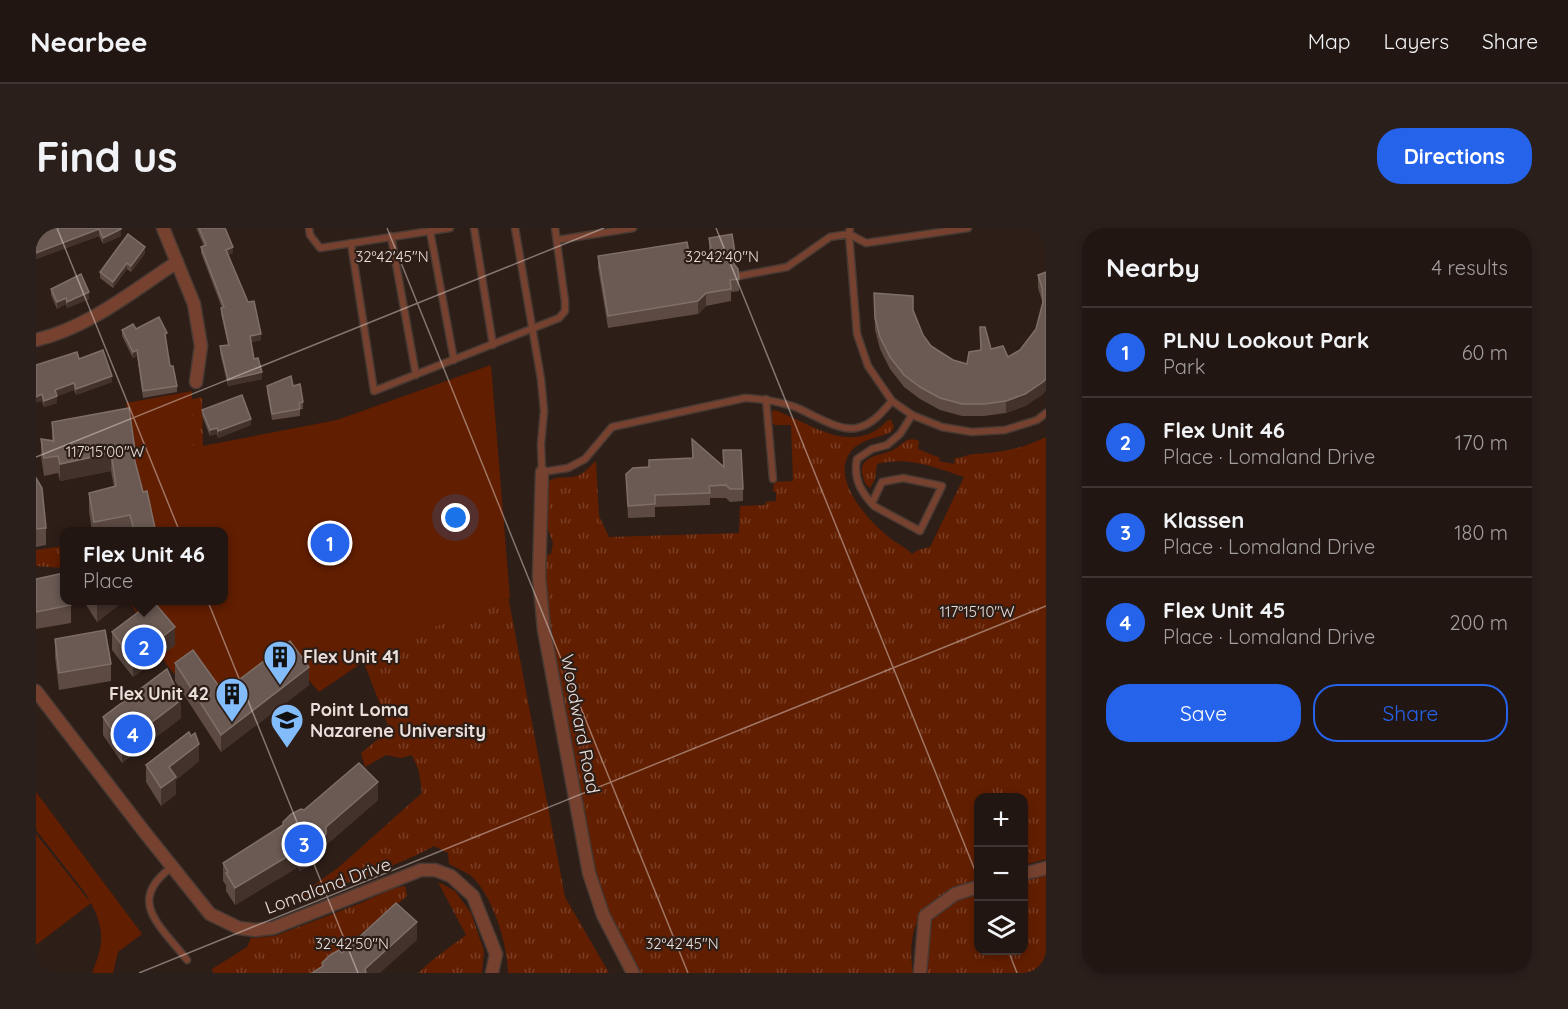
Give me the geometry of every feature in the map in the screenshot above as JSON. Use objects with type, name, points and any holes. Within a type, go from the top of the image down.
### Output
[{"type":"street","points":[[163,228],[194,304],[201,346],[196,382]]},
{"type":"street","points":[[36,340],[67,330],[94,316],[177,262]]},
{"type":"street","name":"Woodward Road","points":[[542,472],[539,577],[544,630],[589,873],[603,915],[633,973]]},
{"type":"street","name":"Lomaland Drive","points":[[36,691],[210,914],[240,928],[255,930],[273,928],[421,870],[435,870],[451,876],[473,896],[496,954],[492,973]]},
{"type":"street","points":[[1028,873],[1046,868]]},
{"type":"street","points":[[920,973],[925,916],[955,894],[974,888]]},
{"type":"lane","points":[[309,228],[310,235],[320,248],[450,228]]},
{"type":"lane","points":[[474,228],[493,345]]},
{"type":"lane","points":[[515,228],[541,379],[544,411],[541,444],[542,472],[568,468],[585,459],[612,426],[745,398],[766,399],[795,407],[832,425],[859,428],[878,417],[892,401]]},
{"type":"lane","points":[[351,243],[374,391],[559,318],[565,311],[555,228]]},
{"type":"lane","points":[[557,240],[633,228]]},
{"type":"lane","points":[[849,231],[866,243],[968,228]]},
{"type":"lane","points":[[430,231],[454,360]]},
{"type":"lane","points":[[739,276],[787,267],[830,237],[849,231]]},
{"type":"lane","points":[[849,231],[857,334],[868,366],[892,401],[912,415],[942,427],[972,432],[1005,430],[1037,420],[1046,413]]},
{"type":"lane","points":[[391,236],[416,375]]},
{"type":"lane","points":[[766,399],[773,479]]},
{"type":"lane","points":[[872,503],[882,482],[903,478],[942,486],[920,531],[872,503],[861,492],[855,472],[857,459],[872,449],[887,445],[900,434],[912,415]]},
{"type":"lane","points":[[172,867],[159,876],[151,888],[148,902],[152,914],[187,960]]},
{"type":"green space","points":[[491,365],[510,598],[390,644],[319,692],[291,659],[211,718],[167,665],[131,605],[228,605],[228,527],[150,527],[135,467],[126,403],[192,391],[192,448],[337,420]]},
{"type":"green space","points":[[202,397],[203,448],[508,596],[565,897],[609,973],[508,973],[502,934],[485,894],[470,875],[449,864],[448,853],[434,846],[382,870],[292,901],[339,867],[422,793],[419,771],[412,755],[401,758],[386,755],[365,767],[361,753],[390,730],[361,655],[228,602],[228,527],[158,527],[189,400]]},
{"type":"green space","points":[[774,410],[822,431],[848,437],[873,432],[891,420],[894,427],[891,432],[866,441],[853,449],[846,460],[847,485],[871,521],[912,554],[930,547],[964,477],[911,462],[889,462],[877,464],[875,479],[870,488],[865,482],[862,470],[866,461],[895,449],[910,439],[919,441],[918,449],[940,458],[939,461],[954,464],[955,458],[1011,450],[1046,437],[1046,859],[1028,864],[1028,793],[974,793],[974,881],[946,893],[924,911],[913,937],[911,953],[913,973],[637,973],[598,893],[544,605],[544,556],[551,554],[553,543],[547,527],[546,485],[553,479],[577,476],[596,461],[599,516],[609,537],[739,533],[740,506],[765,505],[766,502],[776,501],[776,492],[773,492],[774,482],[793,481],[791,425],[772,423]]},
{"type":"green space","points":[[60,547],[60,568],[36,566],[36,550]]},
{"type":"green space","points":[[36,792],[142,934],[118,952],[113,973],[92,973],[101,946],[101,930],[91,903],[36,945],[36,834],[90,902],[36,830]]},
{"type":"green space","points":[[1046,872],[1046,973],[925,973],[930,920],[958,897],[974,892],[974,955],[1028,955],[1028,877]]},
{"type":"green space","points":[[438,882],[455,891],[471,913],[484,951],[482,973],[418,973],[466,935]]},
{"type":"green space","points":[[405,886],[407,896],[313,973],[213,973],[212,969],[247,947],[251,938],[275,936],[391,889]]},
{"type":"building","points":[[45,228],[121,229],[103,238],[99,229],[36,253],[36,232],[46,230]]},
{"type":"building","points":[[199,228],[225,228],[233,247],[226,250],[248,302],[254,301],[261,334],[250,336],[254,359],[258,358],[262,372],[228,380],[220,346],[229,345],[221,308],[224,307],[201,247],[206,245]]},
{"type":"building","points":[[128,234],[145,247],[131,266],[127,263],[113,282],[100,272]]},
{"type":"building","points":[[732,234],[736,259],[734,264],[738,269],[739,279],[730,280],[731,289],[706,293],[698,301],[608,316],[598,256],[687,242],[691,263],[713,259],[709,238]]},
{"type":"building","points":[[1046,272],[1046,379],[1025,394],[1006,401],[984,404],[962,404],[940,398],[904,375],[890,357],[880,337],[875,318],[874,293],[913,296],[913,310],[923,335],[931,346],[953,360],[967,364],[969,352],[981,350],[980,327],[985,327],[991,349],[1003,346],[1008,357],[1020,350],[1036,329],[1043,302],[1038,275]]},
{"type":"building","points":[[81,274],[89,292],[67,302],[66,298],[57,302],[51,289]]},
{"type":"building","points":[[159,317],[167,333],[165,334],[170,366],[173,366],[177,386],[143,391],[137,350],[133,352],[122,330],[133,324],[136,329]]},
{"type":"building","points":[[103,350],[112,376],[76,389],[74,383],[55,390],[57,396],[44,401],[42,394],[36,397],[36,365],[77,352],[79,359]]},
{"type":"building","points":[[291,376],[293,386],[300,384],[303,402],[299,403],[300,409],[272,414],[267,386]]},
{"type":"building","points":[[242,395],[251,419],[218,431],[217,428],[210,430],[202,410]]},
{"type":"building","points":[[129,408],[135,450],[132,450],[143,492],[147,491],[155,527],[133,527],[130,515],[94,522],[89,493],[116,486],[111,453],[60,464],[58,456],[44,458],[41,439],[54,441],[52,422]]},
{"type":"building","points":[[692,439],[724,467],[723,450],[741,450],[743,489],[730,489],[726,485],[709,486],[710,493],[655,495],[655,504],[628,506],[626,474],[633,468],[649,467],[649,460],[693,458]]},
{"type":"building","points":[[36,478],[42,488],[46,528],[36,529]]},
{"type":"building","points":[[60,574],[60,605],[71,605],[36,612],[36,579]]},
{"type":"building","points":[[148,605],[156,605],[175,627],[133,660],[112,632]]},
{"type":"building","points":[[105,630],[111,664],[59,673],[55,639]]},
{"type":"building","points":[[290,641],[309,667],[221,735],[175,663],[193,650],[223,692]]},
{"type":"building","points":[[167,669],[181,700],[122,745],[103,717]]},
{"type":"building","points":[[189,732],[191,736],[195,733],[199,744],[169,767],[176,777],[161,788],[146,765]]},
{"type":"building","points":[[359,763],[378,782],[326,827],[326,834],[314,846],[299,853],[298,850],[235,888],[223,863],[283,825],[291,814],[301,809],[304,810]]},
{"type":"building","points":[[396,903],[417,922],[365,969],[366,973],[312,973],[323,966],[322,963],[330,955],[339,950],[342,953]]},
{"type":"place","name":"PLNU Lookout Park","points":[[330,543]]},
{"type":"place","name":"Flex Unit 46","points":[[144,647]]},
{"type":"place","name":"Flex Unit 41","points":[[280,686]]},
{"type":"place","name":"Flex Unit 42","points":[[232,723]]},
{"type":"place","name":"Flex Unit 45","points":[[133,734]]},
{"type":"place","name":"Point Loma Nazarene University","points":[[287,749]]},
{"type":"place","name":"Klassen","points":[[304,844]]}]
